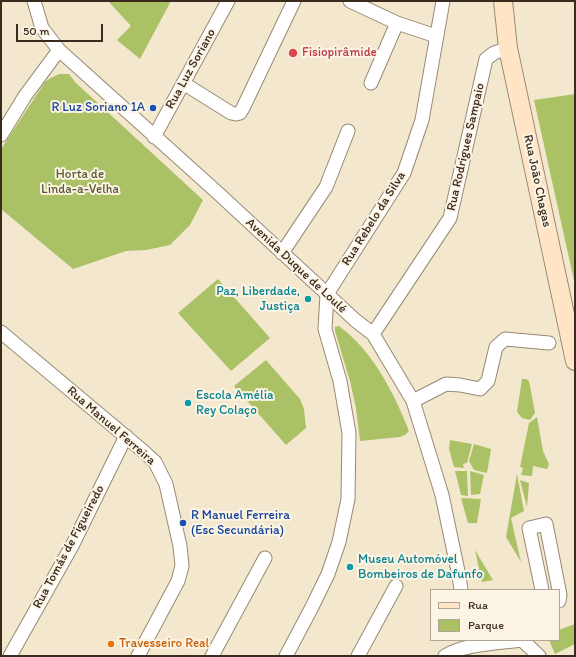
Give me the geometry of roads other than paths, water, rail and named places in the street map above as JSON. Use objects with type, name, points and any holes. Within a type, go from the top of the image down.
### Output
[{"type":"street","name":"Avenida Duque de Loulé","points":[[34,1],[42,28],[58,50],[372,334],[413,401],[442,496],[461,589]]},
{"type":"street","name":"Rua Luz Soriano","points":[[154,137],[182,83],[228,1]]},
{"type":"street","points":[[182,83],[231,113],[240,113],[254,87],[294,1]]},
{"type":"street","points":[[350,1],[398,23],[436,36]]},
{"type":"street","name":"Rua Rebelo da Silva","points":[[327,294],[404,173],[422,120],[443,1]]},
{"type":"street","name":"Rua João Chagas","points":[[503,1],[508,48],[575,360]]},
{"type":"street","points":[[371,83],[398,23]]},
{"type":"street","name":"Rua Rodrigues Sampaio","points":[[372,334],[450,218],[486,59],[494,53],[508,48]]},
{"type":"street","points":[[1,135],[25,96],[58,50]]},
{"type":"street","points":[[282,253],[326,187],[348,130]]},
{"type":"street","points":[[286,656],[326,578],[339,542],[348,499],[349,433],[340,381],[325,329],[327,294]]},
{"type":"street","name":"Rua Manuel Ferreira","points":[[1,332],[126,436],[155,462],[162,473],[166,484],[182,566],[178,581],[138,656]]},
{"type":"street","points":[[413,401],[446,384],[480,389],[488,381],[496,346],[505,339],[549,342]]},
{"type":"street","name":"Rua Tomás de Figueiredo","points":[[10,656],[73,544],[126,436]]},
{"type":"street","points":[[542,589],[529,528],[546,524],[559,589]]},
{"type":"street","points":[[212,656],[265,558]]},
{"type":"street","points":[[358,656],[396,586]]},
{"type":"street","points":[[445,656],[454,651],[467,648],[515,641]]},
{"type":"street","points":[[523,641],[539,656]]},
{"type":"place","name":"Fisiopirâmide","points":[[293,53]]},
{"type":"place","name":"R Luz Soriano 1A","points":[[153,108]]},
{"type":"place","name":"Paz, Liberdade, Justiça","points":[[308,299]]},
{"type":"place","name":"Escola Amélia Rey Colaço","points":[[188,403]]},
{"type":"place","name":"R Manuel Ferreira (Esc Secundária)","points":[[183,523]]},
{"type":"place","name":"Museu Automóvel Bombeiros de Dafunfo","points":[[350,567]]},
{"type":"place","name":"Travesseiro Real","points":[[111,644]]},
{"type":"park label","name":"Horta de Linda-a-Velha","points":[[80,182]]}]
